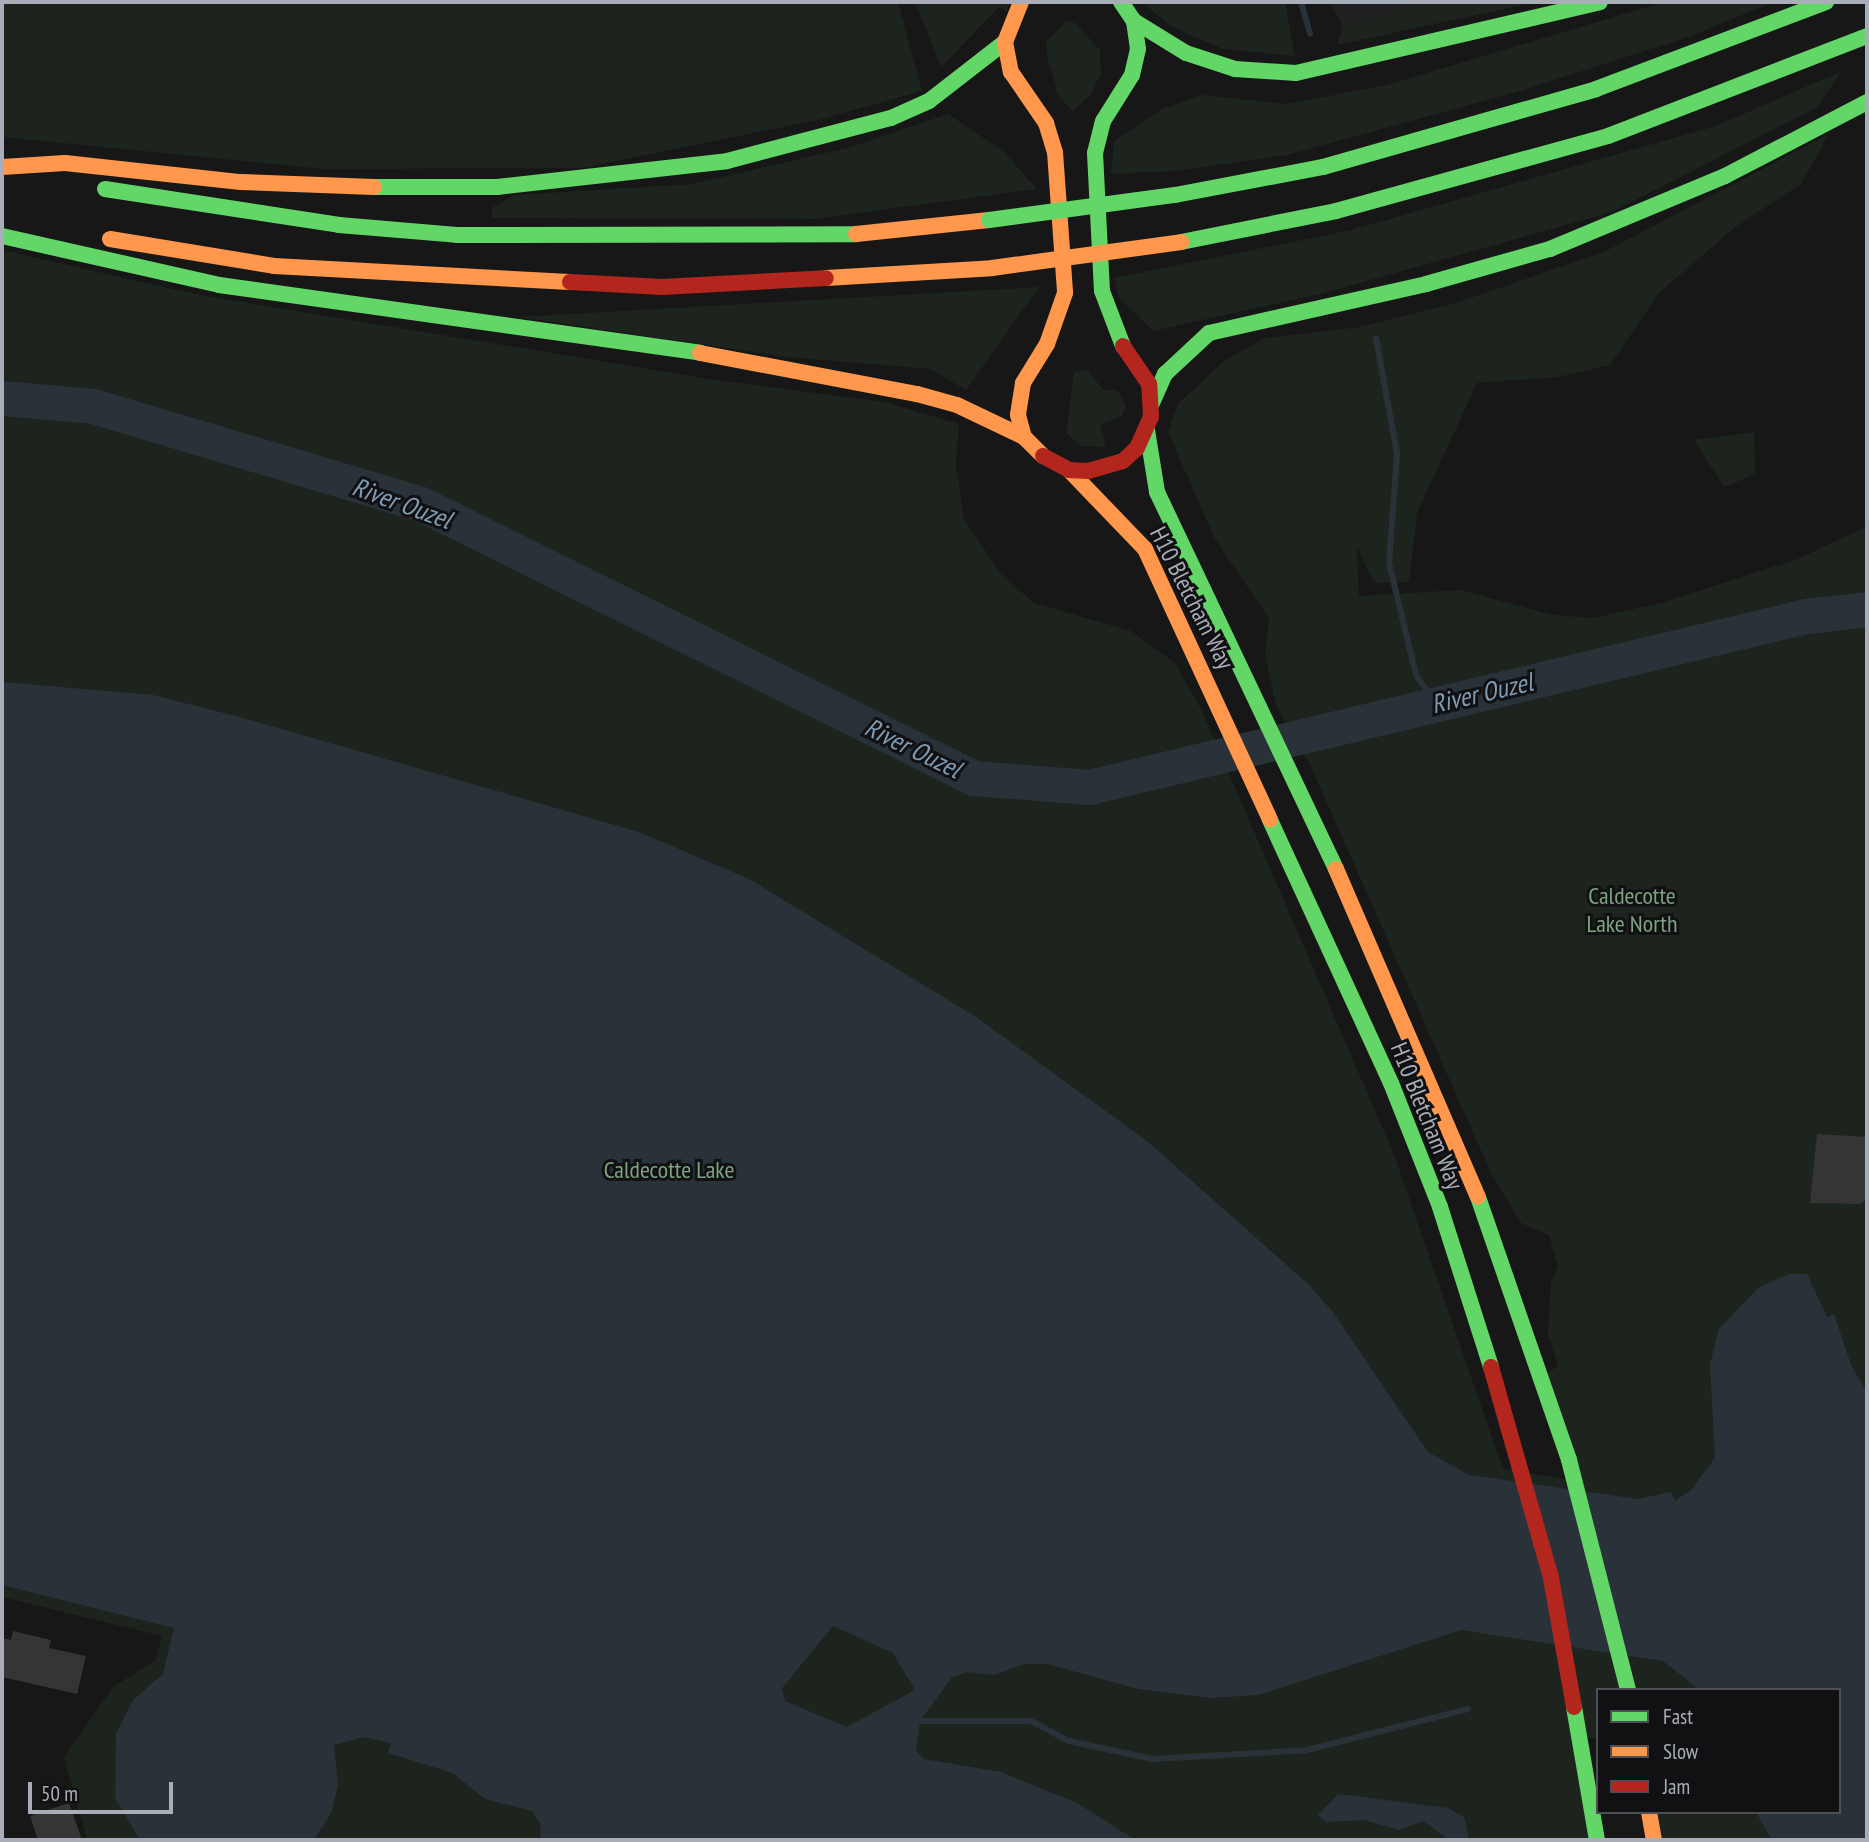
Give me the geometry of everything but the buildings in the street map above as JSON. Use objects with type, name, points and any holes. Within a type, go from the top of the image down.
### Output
[{"type":"highway","points":[[2,168],[65,163],[241,182],[497,187],[727,161],[891,118],[929,102],[969,74],[1005,42],[1021,2]]},
{"type":"highway","points":[[1121,2],[1134,21],[1186,53],[1223,65],[1296,73],[1600,2]]},
{"type":"highway","points":[[2,168],[76,183],[339,225],[457,235],[840,236],[989,220],[1175,195],[1323,167],[1559,100],[1826,2]]},
{"type":"highway","points":[[1134,21],[1138,48],[1132,75],[1103,121],[1095,153],[1102,291],[1117,337],[1149,384],[1152,403]]},
{"type":"highway","points":[[96,236],[274,266],[648,287],[855,280],[992,268],[1181,242],[1336,211],[1595,139],[1867,36]]},
{"type":"highway","points":[[1005,42],[1011,72],[1046,123],[1055,152],[1065,293],[1051,336],[1028,370],[1018,398],[1024,437]]},
{"type":"highway","points":[[1069,470],[1107,468],[1123,461],[1147,430],[1152,403],[1165,374],[1209,333],[1426,284],[1550,249],[1725,176],[1867,102]]},
{"type":"highway","points":[[2,218],[29,223]]},
{"type":"highway","name":"H10 Bletcham Way","points":[[2,236],[219,285],[732,358],[957,405],[1024,437],[1041,455],[1069,470],[1145,549],[1219,702],[1391,1083],[1440,1207],[1517,1447],[1550,1578],[1597,1840]]},
{"type":"highway","name":"H10 Bletcham Way","points":[[1147,430],[1157,492],[1245,684],[1306,807],[1488,1219],[1569,1460],[1627,1688]]},
{"type":"highway","points":[[1649,1814],[1654,1840]]},
{"type":"shaded area","points":[[1330,2],[1422,2],[1343,26]]},
{"type":"shaded area","name":"Caldecotte Lake","points":[[2,682],[153,695],[243,718],[639,832],[749,879],[976,1017],[1147,1141],[1308,1284],[1332,1311],[1428,1452],[1469,1475],[1638,1499],[1671,1492],[1675,1501],[1691,1490],[1715,1458],[1710,1364],[1719,1329],[1758,1288],[1789,1274],[1807,1274],[1827,1317],[1834,1314],[1851,1365],[1867,1393],[1867,1840],[1772,1840],[1757,1814],[1841,1814],[1841,1688],[1697,1688],[1663,1661],[1461,1630],[1258,1695],[1210,1698],[1139,1689],[1047,1664],[1024,1664],[994,1675],[967,1672],[952,1677],[920,1721],[916,1751],[924,1759],[1001,1772],[1079,1804],[1135,1840],[540,1840],[541,1825],[532,1811],[485,1799],[453,1773],[388,1753],[391,1743],[364,1737],[334,1745],[338,1785],[331,1813],[314,1840],[140,1840],[115,1798],[116,1734],[133,1700],[163,1674],[174,1628],[2,1585]],"holes":[[[833,1626],[893,1653],[915,1690],[847,1727],[785,1701],[782,1688]]]},
{"type":"shaded area","points":[[1338,1794],[1448,1808],[1464,1817],[1469,1840],[1449,1840],[1423,1821],[1400,1830],[1364,1820],[1326,1822],[1318,1815]]},
{"type":"green space","points":[[2,2],[898,2],[922,91],[818,120],[582,168],[323,169],[2,137]]},
{"type":"green space","points":[[915,2],[1010,2],[1007,11],[999,7],[941,67]]},
{"type":"green space","points":[[1142,2],[1285,2],[1295,56],[1223,49],[1170,26]]},
{"type":"green space","points":[[1422,2],[1536,2],[1337,45],[1343,26]]},
{"type":"green space","points":[[1664,2],[1774,2],[1688,37],[1520,91],[1287,155],[1175,171],[1111,174],[1114,141],[1162,109],[1202,95],[1287,104],[1387,85]]},
{"type":"green space","points":[[1066,21],[1075,23],[1100,50],[1101,73],[1091,95],[1072,111],[1058,95],[1047,56],[1046,42]]},
{"type":"green space","points":[[1842,71],[1816,108],[1612,212],[1324,293],[1153,331],[1119,298],[1114,278],[1351,230],[1716,126]]},
{"type":"green space","points":[[948,114],[1004,152],[1037,189],[814,219],[491,218],[493,207],[514,195],[693,184],[851,147]]},
{"type":"green space","name":"Caldecotte Lake","points":[[1829,134],[1801,184],[1735,227],[1659,293],[1610,365],[1558,377],[1477,383],[1417,513],[1409,582],[1374,583],[1357,547],[1359,596],[1460,590],[1553,615],[1593,618],[1661,603],[1798,559],[1867,526],[1867,1840],[1654,1840],[1649,1814],[1841,1814],[1841,1688],[1596,1688],[1596,1738],[1580,1738],[1597,1840],[87,1840],[64,1757],[113,1687],[156,1660],[162,1636],[2,1597],[2,250],[195,294],[708,379],[884,402],[959,424],[956,465],[964,519],[1001,574],[1034,603],[1131,631],[1175,663],[1201,709],[1393,1152],[1503,1469],[1575,1481],[1542,1377],[1558,1366],[1548,1333],[1551,1282],[1558,1266],[1549,1235],[1521,1223],[1491,1173],[1311,767],[1276,705],[1265,653],[1269,618],[1215,539],[1168,432],[1178,404],[1223,362],[1265,338],[1360,327],[1459,302],[1606,251]]},
{"type":"green space","points":[[1039,287],[966,390],[931,369],[787,357],[518,317]]},
{"type":"green space","points":[[1088,370],[1103,390],[1117,390],[1126,405],[1122,416],[1100,424],[1106,447],[1081,446],[1066,433],[1074,372]]},
{"type":"green space","points":[[1754,432],[1755,474],[1724,487],[1694,440]]},
{"type":"waterway","points":[[1301,2],[1310,34]]},
{"type":"waterway","points":[[1376,338],[1397,454],[1389,563],[1416,675],[1435,703]]},
{"type":"waterway","name":"River Ouzel","points":[[2,398],[93,406],[421,504],[974,778],[1089,787],[1806,616],[1867,609]]},
{"type":"waterway","points":[[920,1721],[1031,1721],[1069,1741],[1153,1759],[1307,1750],[1468,1709]]},
{"type":"traffic: fast","points":[[1121,2],[1134,21],[1138,49],[1132,75],[1103,121],[1095,153],[1102,291],[1123,346]]},
{"type":"traffic: fast","points":[[1134,21],[1186,53],[1235,69],[1296,73],[1600,2]]},
{"type":"traffic: fast","points":[[1175,195],[1323,167],[1596,89],[1826,2]]},
{"type":"traffic: fast","points":[[1181,242],[1336,211],[1608,136],[1867,36]]},
{"type":"traffic: fast","points":[[374,187],[497,187],[727,161],[891,118],[929,101],[1005,42]]},
{"type":"traffic: fast","points":[[1152,403],[1165,374],[1209,333],[1426,284],[1550,249],[1725,176],[1867,102]]},
{"type":"traffic: fast","points":[[105,189],[339,225],[457,235],[856,234]]},
{"type":"traffic: fast","points":[[989,220],[1175,195]]},
{"type":"traffic: fast","points":[[2,236],[219,285],[700,353]]},
{"type":"traffic: fast","points":[[1147,430],[1157,492],[1336,869]]},
{"type":"traffic: fast","points":[[1270,820],[1391,1083],[1440,1207],[1491,1367]]},
{"type":"traffic: fast","points":[[1478,1197],[1569,1460],[1627,1688]]},
{"type":"traffic: fast","points":[[1574,1707],[1597,1840]]},
{"type":"traffic: slow","points":[[1021,2],[1005,42],[1011,72],[1046,123],[1055,152],[1065,293],[1047,344],[1023,383],[1018,415],[1024,437],[1043,456]]},
{"type":"traffic: slow","points":[[2,167],[65,163],[241,182],[374,187]]},
{"type":"traffic: slow","points":[[856,234],[989,220]]},
{"type":"traffic: slow","points":[[110,239],[274,266],[570,282]]},
{"type":"traffic: slow","points":[[992,268],[1181,242]]},
{"type":"traffic: slow","points":[[826,278],[992,268]]},
{"type":"traffic: slow","points":[[700,353],[917,394],[957,405],[1024,437]]},
{"type":"traffic: slow","points":[[1069,470],[1145,549],[1270,820]]},
{"type":"traffic: slow","points":[[1336,869],[1478,1197]]},
{"type":"traffic: slow","points":[[1649,1814],[1654,1840]]},
{"type":"traffic: jam","points":[[570,282],[662,287],[826,278]]},
{"type":"traffic: jam","points":[[1043,456],[1069,470],[1088,471],[1123,461],[1137,448],[1151,417],[1149,384],[1123,346]]},
{"type":"traffic: jam","points":[[1491,1367],[1551,1578],[1574,1707]]},
{"type":"park label","name":"Caldecotte Lake North","points":[[1632,910]]}]
